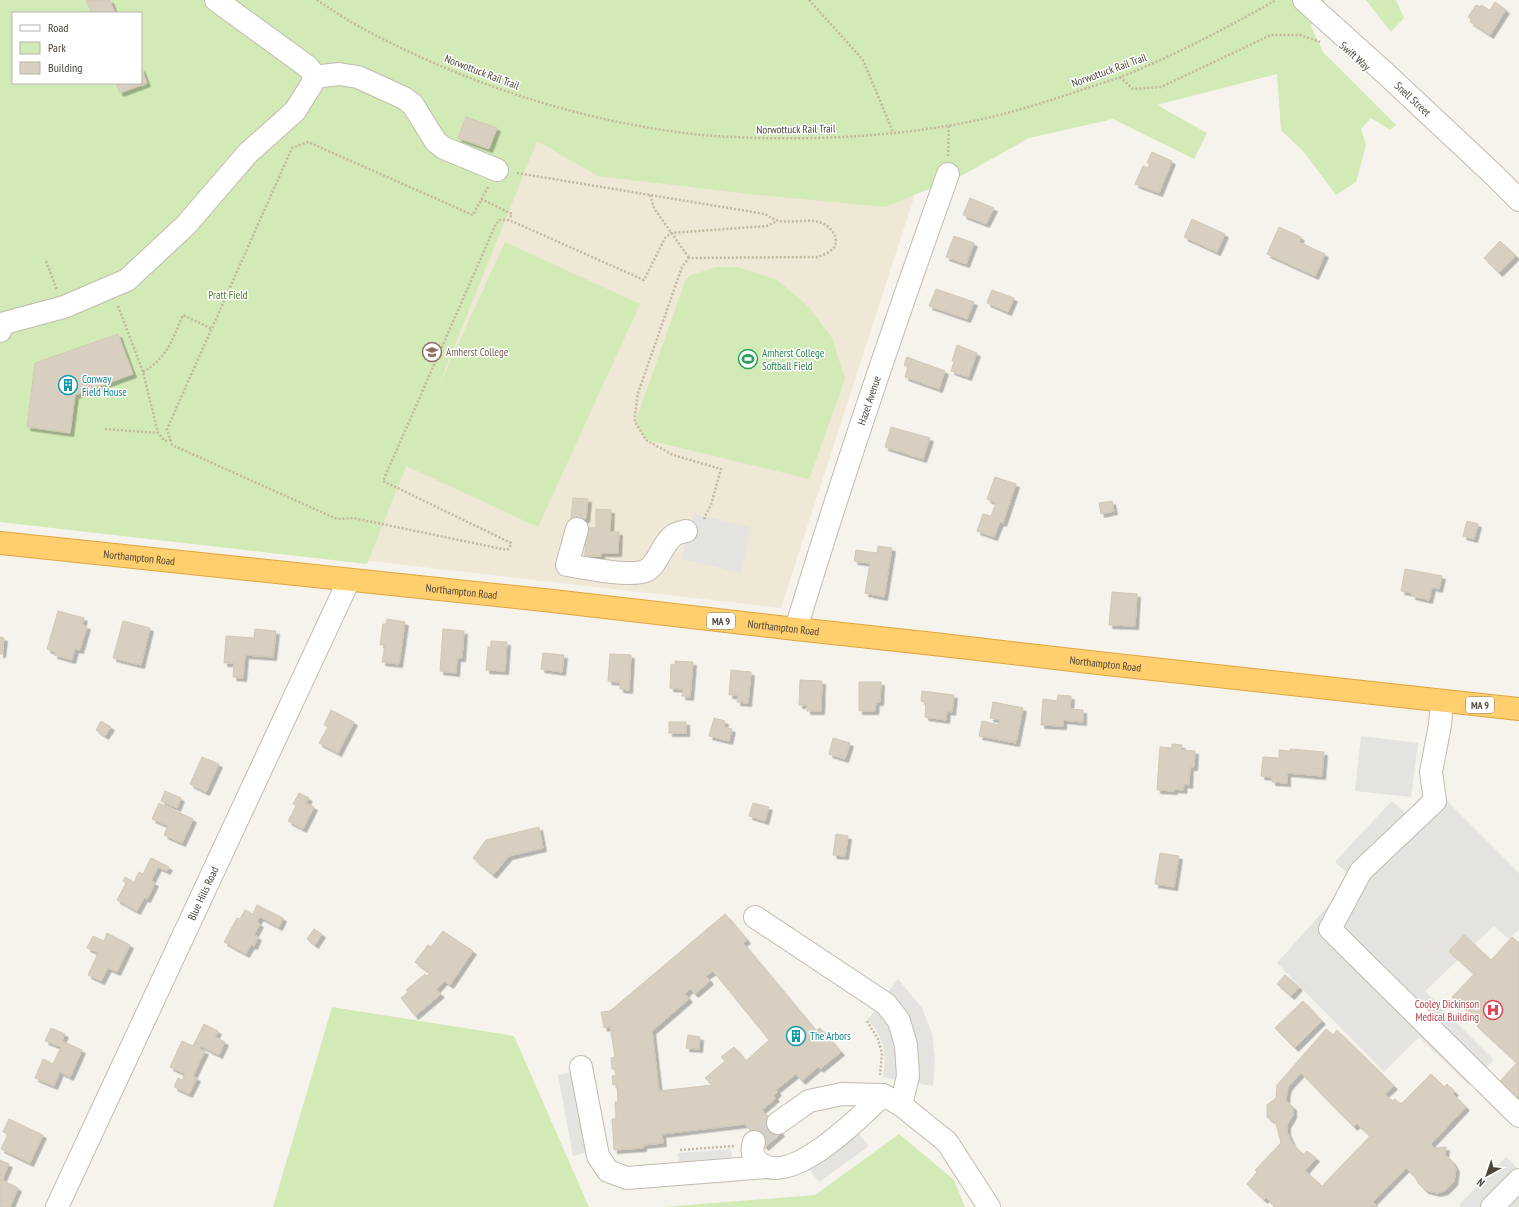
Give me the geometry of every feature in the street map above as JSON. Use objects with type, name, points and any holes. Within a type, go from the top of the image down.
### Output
[{"type":"highway","name":"Northampton Road","points":[[0,543],[553,601],[1519,709]]},
{"type":"street","points":[[0,326],[64,307],[127,280],[186,225],[248,153],[295,111],[312,84],[314,77],[312,72],[308,67],[216,0]]},
{"type":"street","name":"Snell Street","points":[[1304,0],[1385,72],[1494,174],[1519,200]]},
{"type":"street","points":[[314,77],[339,74],[358,77],[404,98],[413,105],[436,142],[444,148],[497,170]]},
{"type":"street","name":"Hazel Avenue","points":[[796,629],[823,539],[881,363],[948,174]]},
{"type":"street","points":[[577,529],[567,565],[590,570],[630,573],[645,571],[653,564],[667,542],[675,534],[686,531]]},
{"type":"street","name":"Blue Hills Road","points":[[56,1207],[349,580]]},
{"type":"street","points":[[1442,701],[1440,725],[1431,772],[1435,800],[1362,871],[1330,929],[1519,1116]]},
{"type":"street","points":[[581,1067],[598,1156],[608,1171],[627,1178],[783,1167],[809,1157],[892,1100],[908,1076],[906,1045],[899,1021],[886,1004],[755,917]]},
{"type":"street","points":[[778,1123],[809,1101],[842,1094],[892,1100],[947,1142],[989,1207]]},
{"type":"street","points":[[746,1144],[752,1151],[755,1159],[766,1167]]},
{"type":"street","points":[[1492,1207],[1519,1180]]},
{"type":"path","name":"Norwottuck Rail Trail","points":[[317,0],[359,26],[442,65],[498,88],[541,102],[609,119],[678,132],[738,137],[818,138],[893,132],[949,124],[999,115],[1030,106],[1120,77],[1192,46],[1276,0]]},
{"type":"path","points":[[809,0],[863,60],[893,132]]},
{"type":"path","name":"Swift Way","points":[[1120,77],[1133,89],[1161,87],[1271,35],[1300,36],[1325,44]]},
{"type":"path","points":[[948,174],[949,124]]},
{"type":"path","points":[[689,258],[818,257],[829,253],[834,248],[836,242],[835,235],[830,227],[820,222],[777,221],[766,226],[671,233],[665,238],[644,280],[509,220],[499,220],[495,226],[383,481],[511,543],[507,550],[353,518],[337,519],[172,446],[167,429],[292,148],[308,142],[473,215],[497,170],[765,214],[777,221]]},
{"type":"path","points":[[650,195],[654,208],[689,258]]},
{"type":"path","points":[[481,199],[512,214],[509,220]]},
{"type":"path","points":[[689,258],[682,267],[638,393],[635,422],[646,440],[673,455],[721,469],[711,505],[705,516]]},
{"type":"path","points":[[46,261],[64,307]]},
{"type":"path","points":[[111,287],[142,372],[158,433],[165,441],[170,440]]},
{"type":"path","points":[[142,372],[158,361],[165,353],[183,315],[212,329]]},
{"type":"path","points":[[105,429],[158,433]]},
{"type":"path","points":[[680,1150],[746,1144]]},
{"type":"shaded area","name":"Amherst College","points":[[0,0],[283,0],[918,185],[781,608],[0,519]]},
{"type":"shaded area","points":[[694,514],[751,527],[741,573],[682,559]]},
{"type":"shaded area","points":[[1361,736],[1418,743],[1411,797],[1355,791]]},
{"type":"shaded area","points":[[1437,791],[1519,873],[1519,929],[1509,939],[1494,926],[1425,991],[1494,1060],[1469,1085],[1419,1037],[1384,1072],[1277,963],[1353,878],[1335,862],[1356,839],[1392,801],[1406,813],[1420,797]]},
{"type":"shaded area","points":[[898,979],[922,1008],[932,1033],[935,1061],[933,1086],[883,1077],[885,1060],[883,1045],[876,1030],[868,1019]]},
{"type":"shaded area","points":[[572,1072],[588,1152],[573,1156],[558,1075]]},
{"type":"shaded area","points":[[859,1134],[869,1146],[819,1182],[810,1170]]},
{"type":"shaded area","points":[[731,1149],[733,1164],[680,1169],[678,1153]]},
{"type":"shaded area","points":[[1506,1157],[1519,1170],[1519,1207],[1461,1207],[1459,1205]]},
{"type":"green space","name":"Amherst College","points":[[0,0],[1325,0],[1311,26],[1323,52],[1396,125],[1390,130],[1371,118],[1361,129],[1366,145],[1356,182],[1336,195],[1303,151],[1281,130],[1277,74],[1157,105],[1207,133],[1194,159],[1113,119],[1029,138],[961,176],[885,207],[748,194],[598,176],[537,141],[437,390],[505,242],[640,304],[538,527],[406,466],[367,564],[0,522]]},
{"type":"green space","points":[[1366,0],[1396,0],[1404,18],[1391,32]]},
{"type":"green space","name":"Amherst College Softball Field","points":[[716,267],[738,267],[777,280],[807,305],[832,338],[845,379],[809,479],[648,440],[641,432],[636,420],[686,279],[691,275]]},
{"type":"green space","points":[[332,1007],[514,1036],[589,1207],[273,1207]]},
{"type":"green space","points":[[899,1134],[954,1180],[965,1207],[663,1207],[815,1195]]},
{"type":"building","points":[[86,0],[110,0],[115,12],[91,12]]},
{"type":"building","points":[[1495,2],[1506,10],[1490,35],[1470,22],[1471,19],[1468,17],[1476,5],[1480,7],[1481,5],[1490,10]]},
{"type":"building","points":[[142,70],[147,83],[120,93],[116,84],[142,84]]},
{"type":"building","points":[[466,117],[497,128],[489,149],[458,138]]},
{"type":"building","points":[[1152,152],[1172,161],[1159,193],[1135,184],[1143,166],[1148,168],[1150,163],[1147,163]]},
{"type":"building","points":[[970,198],[994,208],[986,224],[963,215]]},
{"type":"building","points":[[1192,219],[1225,234],[1217,252],[1184,237]]},
{"type":"building","points":[[1279,227],[1301,237],[1299,242],[1325,254],[1315,276],[1267,254]]},
{"type":"building","points":[[954,236],[974,243],[966,264],[946,257]]},
{"type":"building","points":[[1500,241],[1516,256],[1499,273],[1484,258]]},
{"type":"building","points":[[936,289],[974,302],[967,319],[929,306]]},
{"type":"building","points":[[992,290],[1014,298],[1008,312],[987,303]]},
{"type":"building","name":"Conway Field House","points":[[118,334],[133,374],[75,395],[70,433],[27,427],[35,363]]},
{"type":"building","points":[[957,345],[977,353],[968,377],[951,371],[954,362],[952,361]]},
{"type":"building","points":[[907,357],[945,371],[939,389],[905,377],[908,367],[904,365]]},
{"type":"building","points":[[891,427],[930,438],[923,459],[885,447]]},
{"type":"building","points":[[995,477],[1016,484],[1003,523],[1000,522],[994,537],[977,531],[983,514],[991,516],[996,503],[987,499]]},
{"type":"building","points":[[573,498],[588,499],[586,519],[571,518]]},
{"type":"building","points":[[1112,501],[1114,511],[1101,514],[1099,503]]},
{"type":"building","points":[[596,509],[611,510],[610,532],[619,532],[618,553],[601,553],[601,556],[585,556],[586,528],[596,528]]},
{"type":"building","points":[[1467,521],[1478,524],[1474,539],[1463,536]]},
{"type":"building","points":[[878,546],[892,548],[884,597],[865,593],[870,563],[854,561],[856,550],[877,553]]},
{"type":"building","points":[[1405,569],[1442,576],[1439,589],[1432,587],[1429,600],[1412,596],[1412,593],[1401,591]]},
{"type":"building","points":[[1112,592],[1137,594],[1135,626],[1109,625]]},
{"type":"building","points":[[58,611],[84,618],[82,625],[87,626],[80,650],[75,649],[72,660],[54,655],[55,652],[47,649]]},
{"type":"building","points":[[387,619],[405,622],[399,664],[382,662],[385,645],[380,645],[383,624],[386,624]]},
{"type":"building","points":[[123,621],[150,628],[141,665],[113,658]]},
{"type":"building","points":[[255,629],[276,631],[273,657],[245,655],[243,678],[233,677],[234,663],[224,663],[226,636],[254,638]]},
{"type":"building","points":[[443,629],[464,631],[462,658],[457,658],[456,673],[440,671]]},
{"type":"building","points":[[0,637],[4,638],[2,654],[0,654]]},
{"type":"building","points":[[491,641],[507,642],[505,671],[486,670],[488,647],[491,647]]},
{"type":"building","points":[[543,653],[564,655],[562,672],[541,669]]},
{"type":"building","points":[[610,654],[631,655],[629,690],[620,689],[620,682],[608,681]]},
{"type":"building","points":[[675,661],[693,662],[690,697],[682,696],[683,689],[670,688],[671,664],[675,665]]},
{"type":"building","points":[[731,670],[751,672],[748,703],[737,702],[738,695],[729,695]]},
{"type":"building","points":[[800,680],[822,681],[821,711],[807,711],[807,705],[799,705]]},
{"type":"building","points":[[859,682],[881,682],[880,702],[876,702],[875,711],[859,711]]},
{"type":"building","points":[[922,691],[954,695],[952,712],[947,711],[946,720],[925,717],[926,702],[921,701]]},
{"type":"building","points":[[1058,695],[1071,696],[1070,709],[1083,710],[1083,722],[1063,720],[1063,726],[1041,725],[1043,699],[1057,701]]},
{"type":"building","points":[[993,702],[1023,708],[1016,743],[979,736],[982,721],[999,725],[1000,720],[990,718]]},
{"type":"building","points":[[331,710],[354,722],[338,753],[319,743],[328,727],[324,725]]},
{"type":"building","points":[[714,718],[725,721],[724,727],[732,729],[729,741],[709,736]]},
{"type":"building","points":[[101,721],[111,727],[105,736],[96,730]]},
{"type":"building","points":[[669,722],[686,722],[686,733],[669,733]]},
{"type":"building","points":[[833,738],[850,743],[845,759],[829,754]]},
{"type":"building","points":[[1172,744],[1182,745],[1181,750],[1195,751],[1194,767],[1190,767],[1189,785],[1184,784],[1183,790],[1157,790],[1160,747],[1172,748]]},
{"type":"building","points":[[1290,749],[1324,752],[1322,776],[1287,773],[1287,783],[1272,782],[1272,777],[1261,776],[1263,757],[1279,758],[1279,750],[1290,751]]},
{"type":"building","points":[[202,757],[219,764],[206,792],[190,784]]},
{"type":"building","points":[[165,791],[181,798],[177,808],[161,801]]},
{"type":"building","points":[[299,793],[309,798],[306,803],[314,807],[303,829],[288,821],[296,806],[293,804]]},
{"type":"building","points":[[159,803],[193,819],[182,843],[164,835],[168,826],[152,819]]},
{"type":"building","points":[[753,803],[769,807],[765,821],[749,816]]},
{"type":"building","points":[[539,827],[543,848],[509,856],[493,875],[473,858],[486,840]]},
{"type":"building","points":[[836,834],[848,836],[845,856],[833,855]]},
{"type":"building","points":[[1160,853],[1179,856],[1174,887],[1155,884]]},
{"type":"building","points":[[151,858],[169,867],[167,871],[158,867],[151,881],[155,883],[147,899],[144,898],[137,911],[117,900],[126,883],[123,881],[125,877],[134,882],[139,872],[143,874]]},
{"type":"building","points":[[257,905],[283,918],[279,927],[260,917],[257,922],[260,924],[254,935],[258,937],[254,946],[251,945],[246,954],[224,942],[237,918],[240,919],[245,910],[253,914]]},
{"type":"building","name":"The Arbors","points":[[725,914],[747,940],[743,943],[816,1031],[820,1028],[841,1052],[820,1069],[818,1067],[802,1081],[796,1074],[776,1090],[778,1092],[774,1096],[776,1098],[762,1110],[781,1133],[765,1147],[745,1124],[662,1134],[663,1143],[643,1145],[643,1148],[614,1150],[612,1119],[616,1119],[615,1102],[618,1102],[617,1084],[613,1085],[612,1076],[616,1075],[615,1069],[612,1069],[611,1058],[615,1057],[610,1026],[604,1028],[601,1012],[610,1011]],"holes":[[[713,971],[769,1040],[746,1061],[734,1047],[721,1057],[725,1061],[705,1078],[712,1085],[659,1091],[652,1031],[689,999],[685,994],[690,989],[695,994],[710,981],[706,976]]]},
{"type":"building","points":[[314,929],[322,934],[315,945],[307,939]]},
{"type":"building","points":[[443,931],[473,951],[450,985],[444,981],[436,990],[441,994],[415,1016],[401,998],[408,992],[406,990],[425,974],[427,976],[430,973],[415,962],[428,945],[431,947]]},
{"type":"building","points":[[107,933],[130,945],[117,972],[108,968],[101,981],[88,975],[98,953],[87,948],[93,936],[104,941]]},
{"type":"building","name":"Cooley Dickinson Medical Building","points":[[1464,935],[1491,960],[1512,937],[1519,943],[1519,1096],[1515,1099],[1498,1083],[1517,1063],[1477,1026],[1480,1023],[1452,997],[1474,974],[1449,951]]},
{"type":"building","points":[[1285,975],[1299,987],[1291,996],[1277,984]]},
{"type":"building","points":[[1303,1001],[1322,1021],[1295,1048],[1275,1028]]},
{"type":"building","points":[[204,1024],[218,1031],[215,1037],[225,1042],[219,1055],[201,1046],[200,1049],[205,1051],[193,1076],[197,1078],[189,1094],[174,1087],[178,1078],[182,1080],[185,1074],[170,1067],[182,1041],[193,1046]]},
{"type":"building","points":[[51,1028],[65,1034],[62,1041],[82,1050],[70,1077],[60,1072],[54,1086],[35,1078],[43,1059],[53,1064],[61,1047],[45,1041]]},
{"type":"building","points":[[1326,1029],[1333,1035],[1337,1030],[1394,1086],[1385,1094],[1392,1101],[1395,1099],[1401,1104],[1431,1074],[1444,1087],[1447,1084],[1455,1092],[1453,1094],[1466,1107],[1431,1144],[1434,1148],[1446,1147],[1445,1155],[1452,1161],[1456,1169],[1454,1182],[1445,1191],[1437,1193],[1425,1190],[1406,1168],[1373,1202],[1378,1207],[1275,1207],[1266,1198],[1264,1200],[1247,1184],[1257,1172],[1255,1170],[1281,1143],[1276,1123],[1267,1117],[1267,1105],[1276,1098],[1277,1085]],"holes":[[[1301,1073],[1354,1127],[1357,1124],[1370,1136],[1322,1186],[1305,1171],[1316,1158],[1307,1151],[1304,1154],[1298,1150],[1292,1143],[1287,1132],[1287,1125],[1293,1115],[1293,1107],[1286,1101],[1289,1086]]]},
{"type":"building","points":[[688,1035],[700,1037],[699,1049],[686,1048]]},
{"type":"building","points":[[9,1119],[43,1135],[30,1163],[1,1149],[8,1134],[3,1132]]},
{"type":"building","points":[[0,1160],[9,1164],[2,1180],[18,1188],[10,1207],[0,1207]]},
{"type":"tunnel","points":[[754,1142],[778,1123]]},
{"type":"place","name":"Amherst College","points":[[432,352]]},
{"type":"place","name":"Amherst College Softball Field","points":[[748,359]]},
{"type":"place","name":"Conway Field House","points":[[68,385]]},
{"type":"place","name":"Cooley Dickinson Medical Building","points":[[1493,1010]]},
{"type":"place","name":"The Arbors","points":[[796,1036]]},
{"type":"park label","name":"Pratt Field","points":[[228,295]]}]
